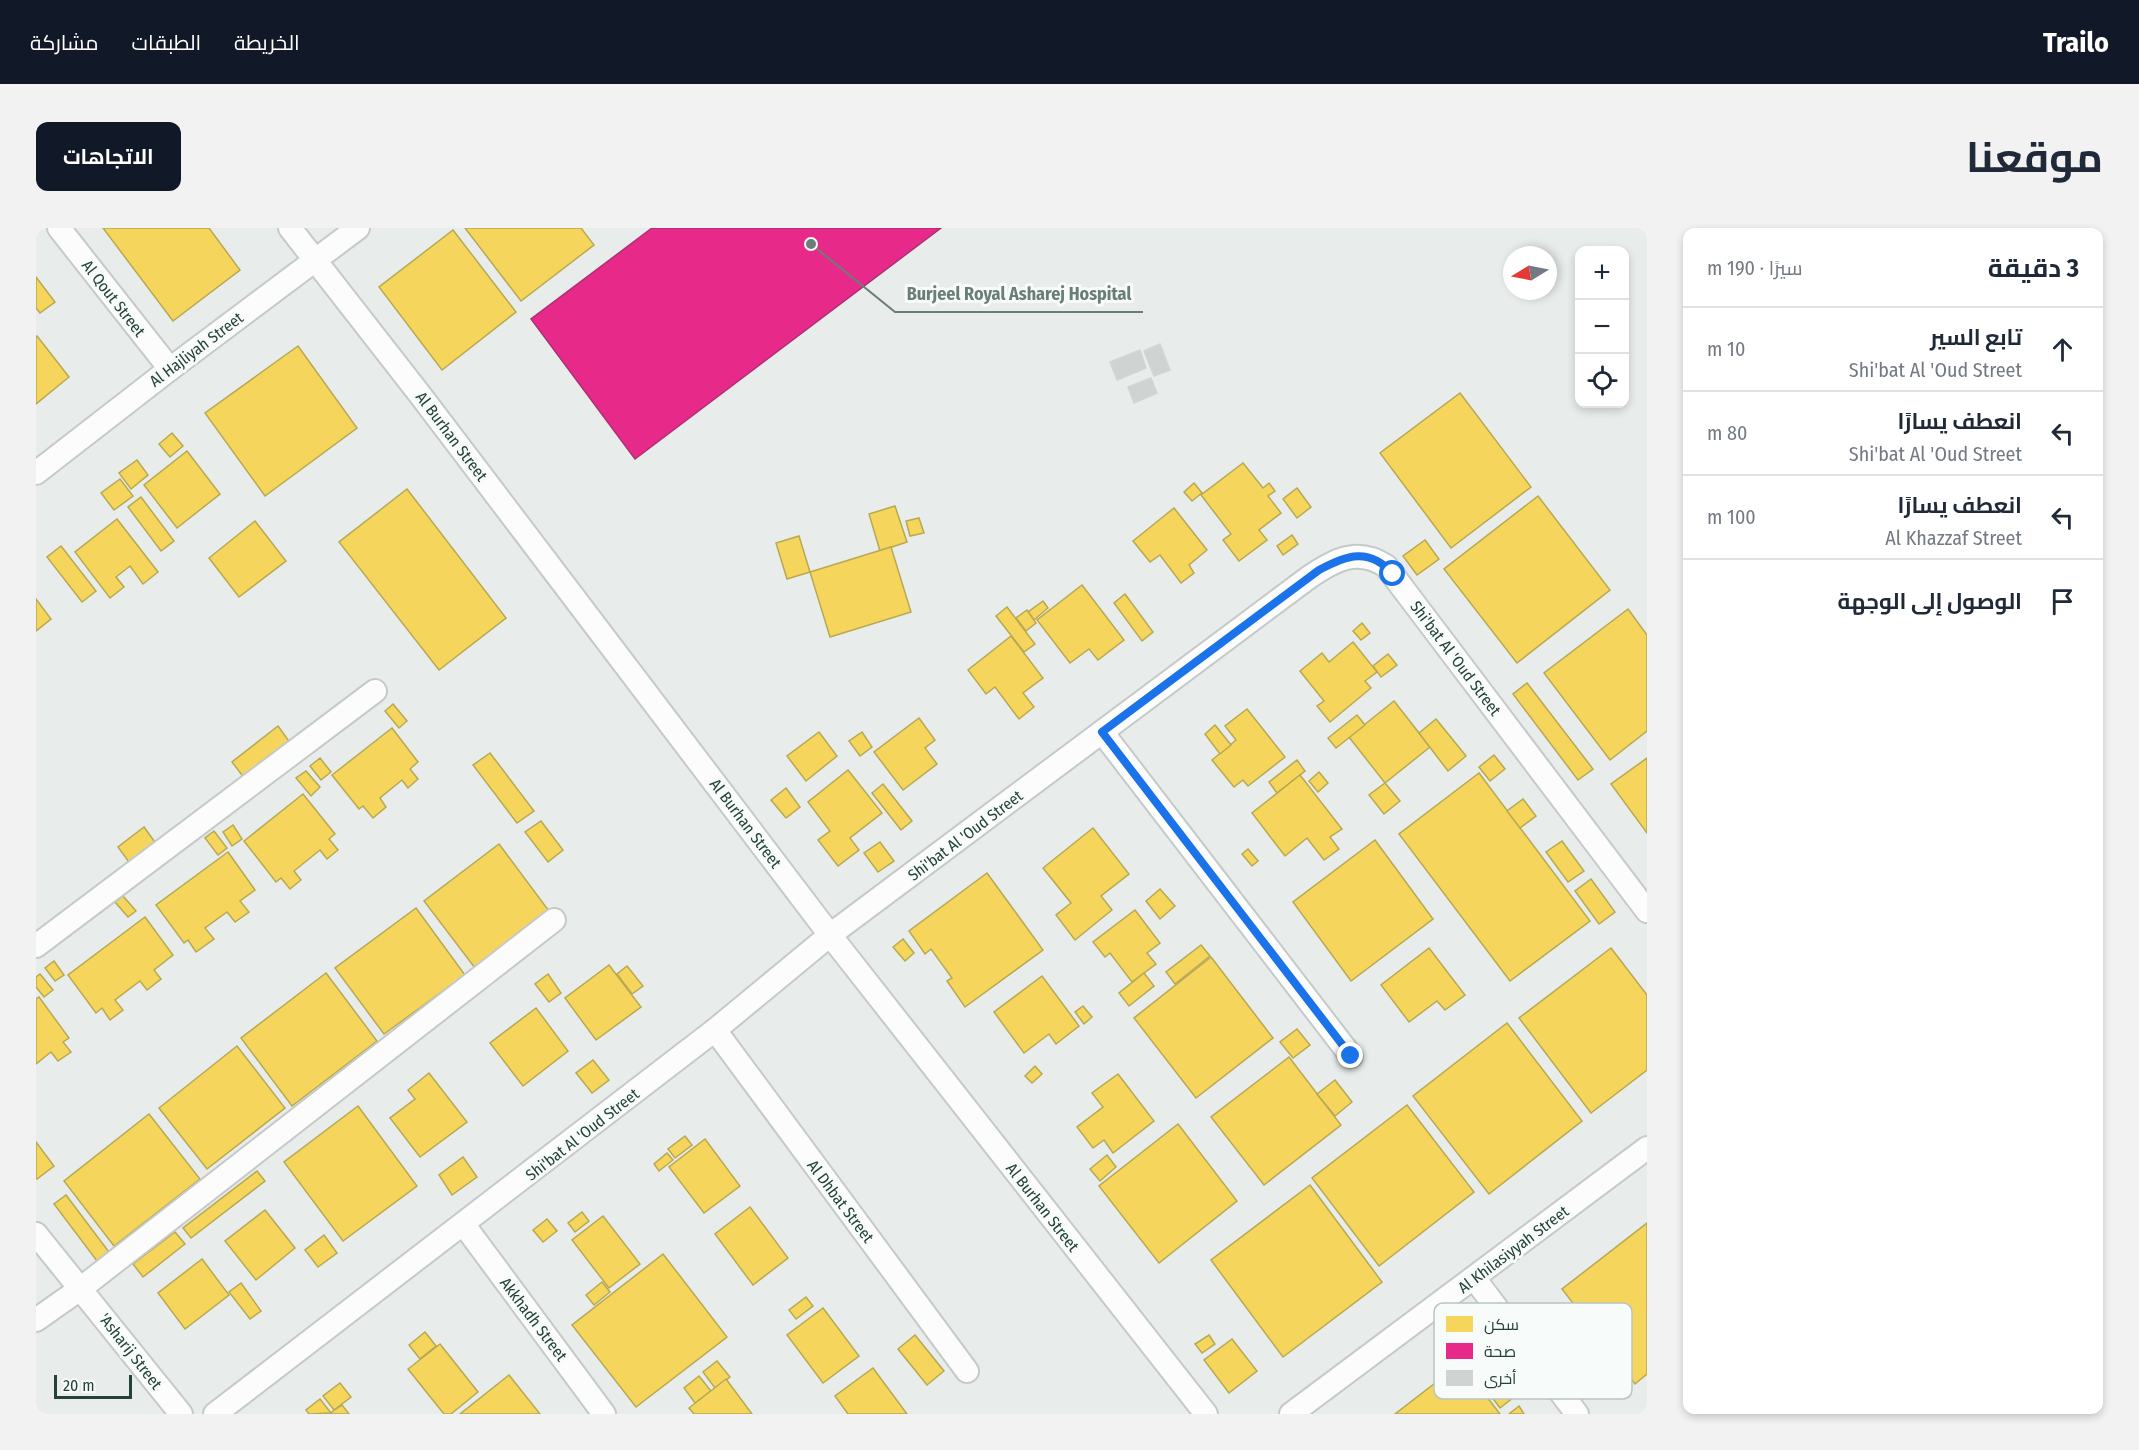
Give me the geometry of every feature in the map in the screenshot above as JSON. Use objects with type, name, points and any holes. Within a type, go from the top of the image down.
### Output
[{"type":"street","name":"Al Qout Street","points":[[59,228],[170,369]]},
{"type":"street","name":"Al Burhan Street","points":[[290,228],[422,396],[830,935],[1206,1414]]},
{"type":"street","name":"Al Hajliyah Street","points":[[36,473],[358,228]]},
{"type":"street","name":"Shi'bat Al 'Oud Street","points":[[215,1414],[715,1030],[830,935],[1319,570],[1343,559],[1366,556],[1386,566],[1393,574],[1647,911]]},
{"type":"street","points":[[36,946],[375,691]]},
{"type":"street","points":[[1102,732],[1351,1056]]},
{"type":"street","points":[[36,1320],[554,920]]},
{"type":"street","name":"Al Dhbat Street","points":[[715,1030],[967,1371]]},
{"type":"street","name":"Al Khilasiyyah Street","points":[[1440,1303],[1647,1148]]},
{"type":"street","name":"Akkhadh Street","points":[[464,1225],[604,1414]]},
{"type":"street","name":"'Asharij Street","points":[[36,1234],[181,1414]]},
{"type":"street","points":[[1474,1278],[1493,1303]]},
{"type":"street","name":"Al Khilasiyyah Street","points":[[1291,1414],[1434,1308]]},
{"type":"street","points":[[1565,1399],[1576,1414]]},
{"type":"building: سكن","points":[[103,228],[209,228],[240,270],[173,321]]},
{"type":"building: سكن","points":[[465,228],[581,228],[594,245],[521,301]]},
{"type":"building: سكن","points":[[453,230],[516,312],[442,370],[379,287]]},
{"type":"building: سكن","points":[[36,277],[55,302],[40,313],[36,308]]},
{"type":"building: سكن","points":[[36,337],[69,377],[36,404]]},
{"type":"building: سكن","points":[[298,346],[357,428],[265,496],[205,413]]},
{"type":"building: سكن","points":[[1460,393],[1531,487],[1451,548],[1380,453]]},
{"type":"building: سكن","points":[[172,433],[183,446],[170,457],[159,444]]},
{"type":"building: سكن","points":[[187,451],[220,494],[177,528],[144,485]]},
{"type":"building: سكن","points":[[137,460],[148,475],[131,489],[119,473]]},
{"type":"building: سكن","points":[[1243,463],[1263,488],[1269,483],[1275,491],[1268,496],[1281,513],[1259,530],[1267,540],[1239,561],[1223,540],[1231,534],[1201,495]]},
{"type":"building: سكن","points":[[120,479],[133,496],[114,510],[101,493]]},
{"type":"building: سكن","points":[[1194,483],[1202,493],[1192,501],[1184,492]]},
{"type":"building: سكن","points":[[1297,488],[1311,507],[1297,518],[1283,499]]},
{"type":"building: سكن","points":[[407,489],[506,618],[439,670],[339,542]]},
{"type":"building: سكن","points":[[1538,496],[1610,590],[1517,663],[1444,569]]},
{"type":"building: سكن","points":[[141,497],[174,541],[161,551],[128,507]]},
{"type":"building: سكن","points":[[895,506],[907,542],[880,551],[869,514]]},
{"type":"building: سكن","points":[[1174,508],[1207,550],[1189,565],[1194,573],[1181,583],[1160,555],[1150,562],[1133,541]]},
{"type":"building: سكن","points":[[919,518],[924,533],[910,536],[906,521]]},
{"type":"building: سكن","points":[[117,519],[158,572],[143,584],[130,566],[116,577],[124,587],[110,598],[75,552]]},
{"type":"building: سكن","points":[[255,521],[286,561],[239,597],[209,558]]},
{"type":"building: سكن","points":[[1292,535],[1298,544],[1283,555],[1277,546]]},
{"type":"building: سكن","points":[[799,536],[810,572],[787,579],[776,543]]},
{"type":"building: سكن","points":[[1425,540],[1439,559],[1417,575],[1403,556]]},
{"type":"building: سكن","points":[[61,546],[96,591],[82,602],[47,557]]},
{"type":"building: سكن","points":[[891,547],[911,612],[830,637],[810,572]]},
{"type":"building: سكن","points":[[1082,585],[1124,640],[1098,660],[1089,649],[1070,663],[1037,620]]},
{"type":"building: سكن","points":[[1125,594],[1153,632],[1142,641],[1114,603]]},
{"type":"building: سكن","points":[[36,599],[51,619],[36,631]]},
{"type":"building: سكن","points":[[1043,601],[1048,608],[1034,620],[1028,612]]},
{"type":"building: سكن","points":[[1007,607],[1035,644],[1024,652],[996,616]]},
{"type":"building: سكن","points":[[1628,609],[1647,635],[1647,731],[1610,760],[1544,673]]},
{"type":"building: سكن","points":[[1027,610],[1036,623],[1026,631],[1016,618]]},
{"type":"building: سكن","points":[[1362,623],[1370,633],[1361,640],[1353,631]]},
{"type":"building: سكن","points":[[1011,636],[1043,678],[1023,693],[1034,707],[1019,719],[995,687],[986,694],[968,670]]},
{"type":"building: سكن","points":[[1353,642],[1377,672],[1365,681],[1371,688],[1330,722],[1317,706],[1324,701],[1300,671],[1322,653],[1329,662]]},
{"type":"building: سكن","points":[[1388,654],[1397,665],[1381,677],[1373,666]]},
{"type":"building: سكن","points":[[1527,683],[1593,769],[1578,780],[1513,694]]},
{"type":"building: سكن","points":[[1394,701],[1430,747],[1385,783],[1349,737]]},
{"type":"building: سكن","points":[[393,704],[407,721],[399,728],[385,711]]},
{"type":"building: سكن","points":[[1247,709],[1285,757],[1248,786],[1243,780],[1234,787],[1212,760],[1236,740],[1225,726]]},
{"type":"building: سكن","points":[[1357,715],[1365,725],[1336,748],[1328,738]]},
{"type":"building: سكن","points":[[919,718],[935,740],[925,748],[937,764],[903,790],[874,752]]},
{"type":"building: سكن","points":[[1436,719],[1466,756],[1448,771],[1419,733]]},
{"type":"building: سكن","points":[[1215,725],[1231,745],[1220,754],[1205,734]]},
{"type":"building: سكن","points":[[278,726],[291,744],[245,779],[232,762]]},
{"type":"building: سكن","points":[[392,728],[418,762],[410,769],[418,779],[408,788],[402,780],[380,798],[386,807],[373,818],[363,806],[359,809],[332,775]]},
{"type":"building: سكن","points":[[819,732],[837,756],[806,781],[787,756]]},
{"type":"building: سكن","points":[[862,732],[872,747],[860,756],[849,741]]},
{"type":"building: سكن","points":[[490,753],[534,811],[517,823],[473,765]]},
{"type":"building: سكن","points":[[1494,755],[1505,769],[1490,781],[1479,767]]},
{"type":"building: سكن","points":[[320,758],[331,772],[321,780],[310,766]]},
{"type":"building: سكن","points":[[1647,758],[1647,833],[1611,784]]},
{"type":"building: سكن","points":[[1297,760],[1305,771],[1277,793],[1269,782]]},
{"type":"building: سكن","points":[[848,770],[882,813],[850,838],[859,850],[838,866],[818,840],[830,831],[808,802]]},
{"type":"building: سكن","points":[[306,771],[320,787],[311,796],[296,778]]},
{"type":"building: سكن","points":[[1319,772],[1328,783],[1318,792],[1309,781]]},
{"type":"building: سكن","points":[[1479,773],[1590,921],[1510,981],[1399,834]]},
{"type":"building: سكن","points":[[1300,775],[1342,829],[1330,837],[1339,849],[1324,860],[1307,838],[1285,856],[1252,813]]},
{"type":"building: سكن","points":[[1385,783],[1400,801],[1384,814],[1369,795]]},
{"type":"building: سكن","points":[[883,784],[912,821],[901,830],[872,793]]},
{"type":"building: سكن","points":[[786,788],[800,807],[786,818],[771,800]]},
{"type":"building: سكن","points":[[303,794],[335,834],[329,839],[338,850],[327,859],[320,850],[294,871],[301,880],[290,889],[281,878],[276,882],[244,841]]},
{"type":"building: سكن","points":[[1523,799],[1536,816],[1520,828],[1507,811]]},
{"type":"building: سكن","points":[[541,821],[563,850],[548,862],[525,832]]},
{"type":"building: سكن","points":[[233,825],[242,839],[232,846],[223,832]]},
{"type":"building: سكن","points":[[144,827],[157,845],[131,865],[118,847]]},
{"type":"building: سكن","points":[[1093,828],[1129,874],[1101,896],[1112,910],[1075,940],[1056,915],[1071,903],[1043,868]]},
{"type":"building: سكن","points":[[214,831],[227,848],[218,855],[205,838]]},
{"type":"building: سكن","points":[[1375,840],[1433,919],[1351,981],[1293,902]]},
{"type":"building: سكن","points":[[1562,841],[1584,871],[1568,882],[1546,852]]},
{"type":"building: سكن","points":[[880,842],[894,861],[878,872],[864,853]]},
{"type":"building: سكن","points":[[499,844],[549,911],[475,968],[424,901]]},
{"type":"building: سكن","points":[[1248,849],[1258,861],[1252,866],[1242,854]]},
{"type":"building: سكن","points":[[228,852],[255,890],[240,901],[249,912],[235,922],[227,912],[205,928],[214,939],[196,952],[188,940],[184,943],[156,905]]},
{"type":"building: سكن","points":[[987,873],[1043,950],[965,1007],[947,981],[952,978],[931,949],[925,954],[909,931]]},
{"type":"building: سكن","points":[[1591,879],[1615,912],[1599,924],[1575,891]]},
{"type":"building: سكن","points":[[1160,889],[1175,906],[1160,919],[1146,901]]},
{"type":"building: سكن","points":[[123,896],[136,911],[128,917],[115,902]]},
{"type":"building: سكن","points":[[416,908],[465,975],[384,1034],[335,968]]},
{"type":"building: سكن","points":[[1135,910],[1160,943],[1147,953],[1156,964],[1132,982],[1110,953],[1105,957],[1093,942]]},
{"type":"building: سكن","points":[[145,917],[173,955],[154,970],[161,979],[147,990],[140,981],[115,1000],[123,1010],[110,1020],[102,1008],[96,1013],[68,975]]},
{"type":"building: سكن","points":[[903,939],[914,953],[905,961],[893,947]]},
{"type":"building: سكن","points":[[1201,945],[1210,956],[1175,984],[1166,972]]},
{"type":"building: سكن","points":[[1429,948],[1465,995],[1445,1010],[1437,1001],[1409,1022],[1381,985]]},
{"type":"building: سكن","points":[[1611,948],[1647,995],[1647,1070],[1591,1113],[1519,1018]]},
{"type":"building: سكن","points":[[1211,957],[1273,1038],[1196,1098],[1134,1018]]},
{"type":"building: سكن","points":[[54,961],[64,975],[55,981],[45,968]]},
{"type":"building: سكن","points":[[609,965],[641,1007],[596,1040],[565,998]]},
{"type":"building: سكن","points":[[627,966],[643,986],[632,994],[617,974]]},
{"type":"building: سكن","points":[[326,973],[377,1041],[292,1106],[241,1038]]},
{"type":"building: سكن","points":[[1144,973],[1154,986],[1129,1006],[1119,993]]},
{"type":"building: سكن","points":[[40,974],[53,990],[44,997],[36,987],[36,977]]},
{"type":"building: سكن","points":[[548,974],[561,993],[549,1002],[535,984]]},
{"type":"building: سكن","points":[[1042,976],[1079,1026],[1056,1044],[1049,1034],[1024,1053],[994,1012]]},
{"type":"building: سكن","points":[[39,997],[69,1038],[63,1042],[71,1052],[58,1061],[51,1052],[36,1064],[36,999]]},
{"type":"building: سكن","points":[[1083,1006],[1092,1017],[1084,1024],[1075,1012]]},
{"type":"building: سكن","points":[[536,1008],[568,1051],[523,1086],[490,1043]]},
{"type":"building: سكن","points":[[1507,1023],[1582,1121],[1489,1194],[1413,1096]]},
{"type":"building: سكن","points":[[1297,1029],[1310,1045],[1293,1058],[1280,1042]]},
{"type":"building: سكن","points":[[237,1046],[285,1108],[207,1169],[159,1108]]},
{"type":"building: سكن","points":[[1289,1057],[1341,1125],[1264,1185],[1211,1117]]},
{"type":"building: سكن","points":[[593,1060],[609,1080],[592,1093],[576,1073]]},
{"type":"building: سكن","points":[[1035,1066],[1042,1074],[1032,1083],[1025,1076]]},
{"type":"building: سكن","points":[[429,1073],[467,1122],[420,1157],[390,1118],[415,1099],[408,1090]]},
{"type":"building: سكن","points":[[1118,1074],[1154,1121],[1113,1153],[1104,1140],[1093,1148],[1077,1127],[1103,1107],[1092,1093]]},
{"type":"building: سكن","points":[[1335,1080],[1352,1102],[1335,1116],[1317,1094]]},
{"type":"building: سكن","points":[[1407,1105],[1474,1192],[1379,1266],[1312,1178]]},
{"type":"building: سكن","points":[[358,1106],[417,1186],[343,1241],[284,1162]]},
{"type":"building: سكن","points":[[149,1114],[200,1179],[114,1246],[64,1181]]},
{"type":"building: سكن","points":[[1178,1124],[1237,1201],[1159,1263],[1099,1186]]},
{"type":"building: سكن","points":[[685,1136],[692,1145],[675,1158],[668,1149]]},
{"type":"building: سكن","points":[[705,1139],[740,1186],[704,1213],[669,1167]]},
{"type":"building: سكن","points":[[36,1142],[54,1166],[37,1179],[36,1178]]},
{"type":"building: سكن","points":[[667,1153],[673,1160],[659,1171],[654,1164]]},
{"type":"building: سكن","points":[[1107,1155],[1116,1167],[1100,1181],[1090,1169]]},
{"type":"building: سكن","points":[[463,1157],[477,1177],[452,1195],[439,1175]]},
{"type":"building: سكن","points":[[257,1171],[265,1181],[191,1238],[183,1228]]},
{"type":"building: سكن","points":[[1310,1185],[1382,1282],[1283,1357],[1211,1260]]},
{"type":"building: سكن","points":[[66,1195],[109,1252],[97,1261],[54,1204]]},
{"type":"building: سكن","points":[[750,1207],[788,1258],[753,1285],[715,1234]]},
{"type":"building: سكن","points":[[265,1210],[295,1248],[256,1280],[225,1241]]},
{"type":"building: سكن","points":[[582,1212],[589,1221],[575,1232],[568,1223]]},
{"type":"building: سكن","points":[[603,1216],[640,1264],[609,1288],[572,1240]]},
{"type":"building: سكن","points":[[547,1219],[557,1231],[543,1242],[533,1230]]},
{"type":"building: سكن","points":[[1647,1223],[1647,1374],[1635,1384],[1632,1380],[1632,1303],[1573,1303],[1562,1289]]},
{"type":"building: سكن","points":[[175,1232],[185,1244],[143,1277],[133,1264]]},
{"type":"building: سكن","points":[[324,1235],[337,1253],[318,1267],[305,1250]]},
{"type":"building: سكن","points":[[663,1254],[727,1337],[636,1407],[572,1325]]},
{"type":"building: سكن","points":[[202,1259],[229,1295],[185,1329],[158,1293]]},
{"type":"building: سكن","points":[[602,1282],[610,1292],[594,1305],[586,1295]]},
{"type":"building: سكن","points":[[241,1283],[261,1311],[250,1319],[229,1292]]},
{"type":"building: سكن","points":[[806,1297],[813,1306],[796,1319],[789,1310]]},
{"type":"building: سكن","points":[[823,1308],[859,1356],[823,1383],[787,1335]]},
{"type":"building: سكن","points":[[425,1332],[436,1346],[420,1359],[409,1345]]},
{"type":"building: سكن","points":[[915,1335],[944,1371],[927,1385],[898,1349]]},
{"type":"building: سكن","points":[[1209,1335],[1215,1344],[1202,1353],[1195,1344]]},
{"type":"building: سكن","points":[[1232,1339],[1257,1371],[1229,1393],[1204,1360]]},
{"type":"building: سكن","points":[[440,1344],[478,1392],[451,1414],[444,1414],[408,1369]]},
{"type":"building: سكن","points":[[717,1361],[730,1377],[715,1388],[703,1372]]},
{"type":"building: سكن","points":[[873,1368],[907,1414],[848,1414],[835,1396]]},
{"type":"building: سكن","points":[[509,1375],[540,1414],[460,1414]]},
{"type":"building: سكن","points":[[699,1376],[711,1391],[695,1403],[684,1388]]},
{"type":"building: سكن","points":[[726,1379],[752,1414],[694,1414],[689,1408]]},
{"type":"building: سكن","points":[[340,1383],[351,1397],[334,1410],[323,1396]]},
{"type":"building: سكن","points":[[1434,1384],[1434,1399],[1489,1399],[1500,1414],[1395,1414]]},
{"type":"building: سكن","points":[[320,1399],[331,1413],[309,1414],[306,1410]]},
{"type":"building: سكن","points":[[1493,1399],[1511,1399],[1500,1408]]},
{"type":"building: سكن","points":[[342,1405],[349,1414],[330,1414],[334,1410]]},
{"type":"building: سكن","points":[[1519,1406],[1524,1414],[1509,1414]]},
{"type":"building: صحة","points":[[652,228],[941,228],[635,459],[531,319]]},
{"type":"building: أخرى","points":[[1160,344],[1170,370],[1154,376],[1144,351]]},
{"type":"building: أخرى","points":[[1140,350],[1146,368],[1117,380],[1110,362]]},
{"type":"building: أخرى","points":[[1151,378],[1157,393],[1134,403],[1128,387]]},
{"type":"place","name":"Burjeel Royal Asharej Hospital","points":[[811,244]]},
{"type":"route","points":[[1351,1056],[1102,732],[1308,578],[1335,561],[1366,556],[1386,566],[1393,574]]}]
